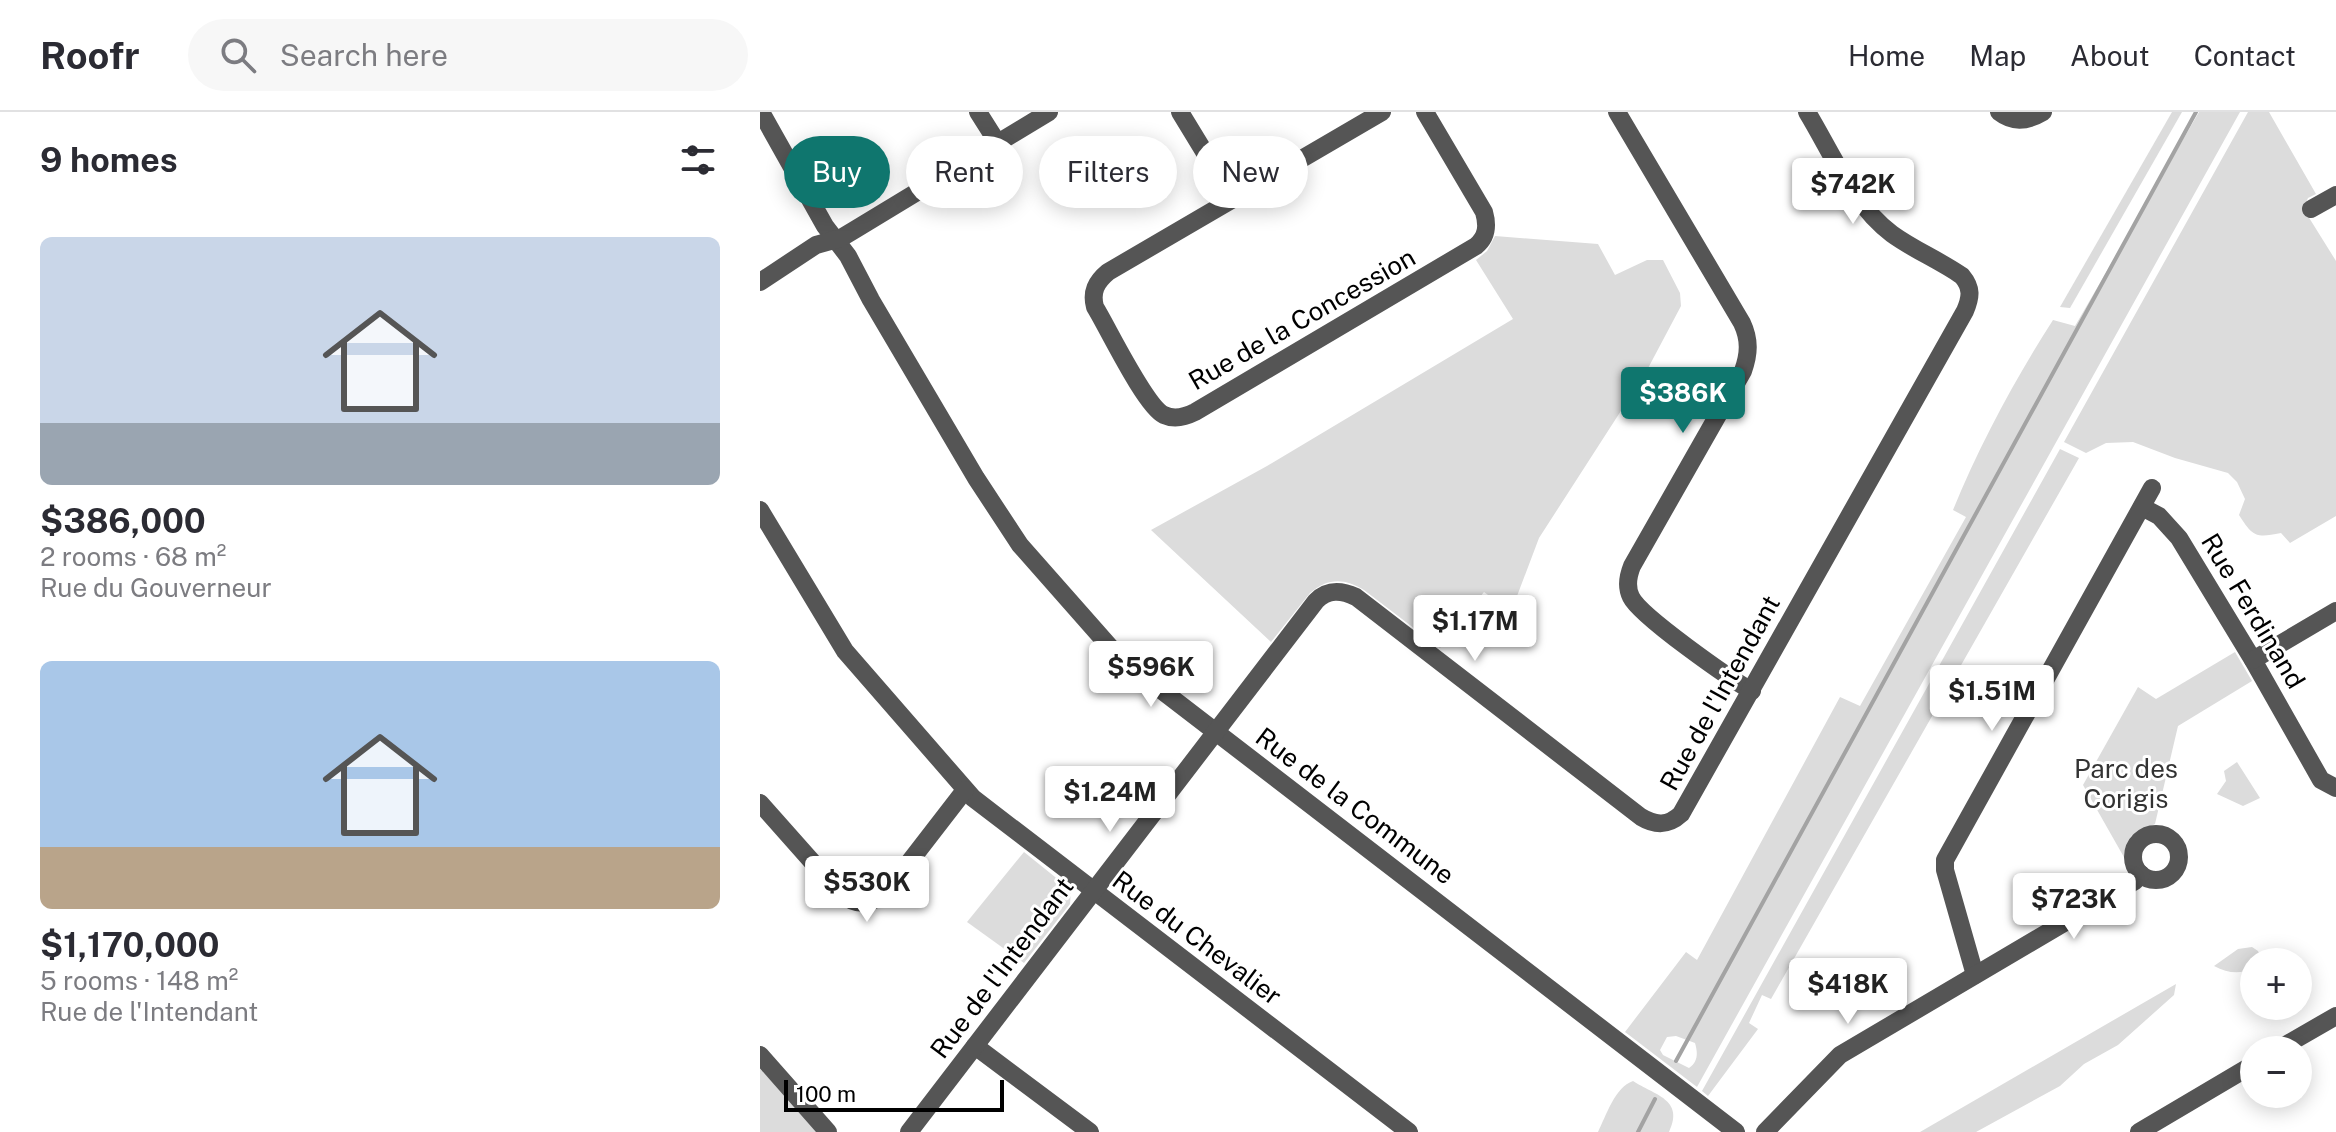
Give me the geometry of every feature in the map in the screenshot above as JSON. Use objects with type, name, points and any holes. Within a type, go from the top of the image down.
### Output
[{"type":"street","name":"Rue de la Commune","points":[[761,112],[825,226],[836,239],[976,478],[1020,545],[1110,647],[1215,732],[1736,1132]]},
{"type":"street","points":[[978,112],[993,136]]},
{"type":"street","points":[[1007,136],[1049,112]]},
{"type":"street","points":[[1180,112],[1195,136]]},
{"type":"street","name":"Rue de la Concession","points":[[1308,155],[1382,112]]},
{"type":"street","name":"Rue de la Concession","points":[[1218,208],[1108,272],[1094,289],[1095,307],[1147,397],[1156,409],[1167,416],[1180,417],[1195,412],[1483,240],[1487,226],[1484,212],[1425,112]]},
{"type":"street","points":[[1617,112],[1742,323],[1748,342],[1743,371],[1632,566],[1628,589],[1639,608],[1727,677],[1752,691]]},
{"type":"street","name":"Rue de l'Intendant","points":[[909,1132],[1316,601],[1328,592],[1356,597],[1650,822],[1670,822],[1681,814],[1965,311],[1970,289],[1962,276],[1891,233],[1871,215],[1807,112]]},
{"type":"street","points":[[1999,112],[2014,119],[2025,119],[2043,112]]},
{"type":"street","points":[[2311,209],[2336,195]]},
{"type":"street","points":[[760,282],[816,245],[836,239],[906,197]]},
{"type":"street","points":[[1975,975],[1944,864],[2152,488]]},
{"type":"street","name":"Rue Ferdinand","points":[[2142,507],[2159,516],[2179,538],[2321,780],[2336,788]]},
{"type":"street","name":"Rue du Chevalier","points":[[760,510],[845,651],[965,790],[1409,1132]]},
{"type":"street","points":[[2253,660],[2336,611]]},
{"type":"street","points":[[760,803],[839,892],[862,904],[879,898],[887,891],[965,790]]},
{"type":"street","points":[[1765,1132],[1832,1060],[2135,881],[2141,874]]},
{"type":"street","points":[[2301,1036],[2336,1016]]},
{"type":"street","points":[[975,1046],[1090,1132]]},
{"type":"street","points":[[760,1055],[828,1132]]},
{"type":"street","points":[[2139,1132],[2240,1072]]},
{"type":"green space","points":[[2172,112],[2182,112],[2070,308],[2060,307]]},
{"type":"green space","points":[[2199,112],[2240,112],[1697,1087],[1625,1032],[1686,952],[1697,960],[1840,697],[1860,706],[1966,517],[1953,510],[1986,436],[2012,389],[2053,320],[2075,326]],"holes":[[[1676,1036],[1695,1043],[1696,1057],[1689,1068],[1663,1055],[1660,1050],[1667,1037]]]},
{"type":"green space","points":[[2248,112],[2269,112],[2316,194],[2308,198],[2303,208],[2336,261],[2336,516],[2290,543],[2281,533],[2260,535],[2248,528],[2239,515],[2245,499],[2237,482],[2228,473],[2133,442],[2106,443],[2086,453],[2064,442]]},
{"type":"green space","points":[[1495,236],[1598,244],[1615,275],[1647,260],[1663,260],[1680,293],[1681,306],[1646,372],[1539,538],[1511,612],[1484,592],[1440,648],[1364,590],[1336,581],[1310,593],[1271,642],[1151,530],[1267,466],[1513,319],[1476,260],[1487,251]]},
{"type":"green space","points":[[2060,449],[2079,458],[1771,999],[1762,995],[1749,1023],[1758,1029],[1708,1096],[1702,1091]]},
{"type":"green space","name":"Parc des Corigis","points":[[2235,652],[2252,681],[2178,726],[2155,824],[2131,836],[2125,859],[2083,785],[2138,687],[2156,699]]},
{"type":"green space","points":[[2237,762],[2260,798],[2243,806],[2217,794],[2226,781],[2224,771]]},
{"type":"green space","points":[[1024,852],[1071,890],[1070,904],[1024,963],[967,922]]},
{"type":"green space","points":[[2238,949],[2240,972],[2214,966]]},
{"type":"green space","points":[[2176,984],[2174,995],[2118,1045],[2084,1064],[2060,1086],[1976,1132],[1920,1132]]},
{"type":"green space","points":[[760,1069],[821,1132],[760,1132]]},
{"type":"green space","points":[[1633,1081],[1670,1105],[1673,1121],[1669,1132],[1598,1132],[1616,1096]]},
{"type":"waterway","points":[[1676,1061],[2196,112]]},
{"type":"waterway","points":[[1638,1132],[1655,1099]]}]
